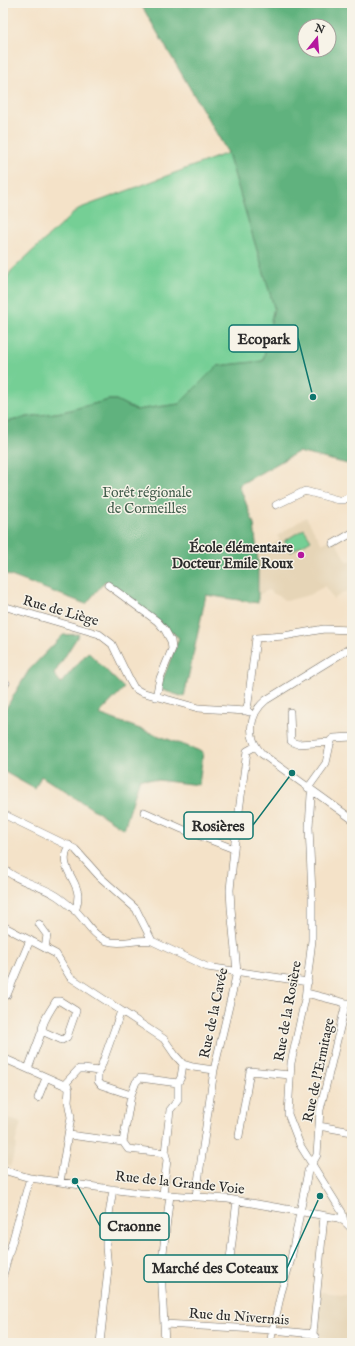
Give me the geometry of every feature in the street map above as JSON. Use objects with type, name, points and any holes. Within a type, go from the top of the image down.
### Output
[{"type":"street","points":[[276,505],[306,491],[338,500],[343,500],[352,496]]},
{"type":"street","points":[[333,544],[352,533]]},
{"type":"street","points":[[108,585],[157,620],[171,641],[172,649],[160,678],[156,697]]},
{"type":"street","name":"Rue de Liège","points":[[3,606],[99,634],[112,644],[134,688],[141,692],[198,708],[246,711]]},
{"type":"street","points":[[254,714],[246,711],[256,638],[284,636],[324,629],[352,630]]},
{"type":"street","points":[[352,647],[266,700],[259,706],[254,714],[251,730],[256,746],[265,757],[352,819]]},
{"type":"street","points":[[3,681],[6,683],[3,687]]},
{"type":"street","points":[[291,712],[290,741],[297,744],[330,742],[334,738],[352,737]]},
{"type":"street","points":[[310,789],[326,763],[329,755],[330,742]]},
{"type":"street","name":"Rue de la Cavée","points":[[196,1196],[214,1070],[237,972],[230,899],[234,849],[247,751],[256,746]]},
{"type":"street","name":"Rue de la Rosière","points":[[310,789],[309,827],[312,940],[308,982],[291,1063],[288,1114],[300,1145],[342,1212],[344,1221]]},
{"type":"street","points":[[144,812],[182,829],[234,849]]},
{"type":"street","points":[[3,814],[75,849],[100,877],[136,909],[152,941]]},
{"type":"street","points":[[69,846],[67,849],[66,863],[68,872],[78,894],[75,911]]},
{"type":"street","points":[[3,868],[10,875],[39,886],[56,895],[75,911],[98,936],[106,941],[119,944],[146,940],[152,941],[207,967],[308,982]]},
{"type":"street","points":[[39,924],[47,935],[45,948]]},
{"type":"street","points":[[3,926],[56,954],[70,977],[164,1038],[183,1064],[214,1070]]},
{"type":"street","points":[[7,995],[30,940]]},
{"type":"street","points":[[306,993],[349,1003]]},
{"type":"street","points":[[28,1069],[42,1032],[42,1028],[56,1001],[60,1001],[76,1011],[67,1037],[62,1040],[42,1032]]},
{"type":"street","name":"Rue de l'Ermitage","points":[[270,1343],[281,1293],[291,1259],[299,1211],[308,1171],[317,1155],[320,1110],[330,1065],[349,1003]]},
{"type":"street","points":[[121,1011],[101,1067],[98,1071],[98,1081],[101,1085],[131,1095]]},
{"type":"street","points":[[3,1058],[68,1087],[68,1101],[71,1117],[60,1182]]},
{"type":"street","points":[[165,1343],[161,1269],[167,1194],[167,1160],[165,1153],[170,1110],[178,1100],[178,1082],[181,1077],[183,1064]]},
{"type":"street","points":[[64,1085],[78,1069],[84,1068],[98,1071]]},
{"type":"street","points":[[239,1136],[250,1071],[290,1075]]},
{"type":"street","points":[[38,1098],[46,1078]]},
{"type":"street","points":[[165,1153],[128,1149],[123,1142],[131,1095],[136,1082],[140,1078],[178,1082]]},
{"type":"street","points":[[318,1126],[352,1132]]},
{"type":"street","points":[[69,1135],[123,1142]]},
{"type":"street","name":"Rue de la Grande Voie","points":[[3,1170],[30,1178],[140,1193],[237,1200],[324,1216],[344,1221],[352,1228]]},
{"type":"street","points":[[3,1275],[7,1249],[30,1178]]},
{"type":"street","points":[[100,1343],[108,1269],[106,1234],[113,1189]]},
{"type":"street","points":[[230,1259],[237,1200]]},
{"type":"street","points":[[316,1343],[316,1338],[313,1334],[324,1216]]},
{"type":"street","name":"Rue du Nivernais","points":[[164,1324],[273,1330],[313,1334]]},
{"type":"shaded area","name":"École élémentaire Docteur Emile Roux","points":[[306,517],[322,544],[333,538],[347,562],[352,560],[352,588],[333,599],[325,586],[309,595],[286,601],[268,590],[259,595],[259,551],[280,540],[277,536]]},
{"type":"shaded area","points":[[3,1116],[21,1123],[15,1143],[17,1144],[10,1167],[3,1165]]},
{"type":"shaded area","points":[[320,1292],[352,1295],[352,1342],[319,1338],[317,1323]]},
{"type":"green space","name":"Forêt régionale de Cormeilles","points":[[140,3],[352,3],[352,465],[298,452],[239,485],[254,524],[258,562],[258,603],[206,595],[184,697],[159,689],[179,638],[105,581],[86,604],[3,573],[3,423],[27,417],[62,412],[109,400],[116,400],[136,410],[179,404],[217,366],[263,361],[274,307],[228,153]]},
{"type":"green space","points":[[228,153],[274,307],[263,361],[217,366],[179,404],[136,410],[116,400],[109,400],[62,412],[27,417],[3,423],[3,285],[11,271],[78,209]]},
{"type":"green space","points":[[304,529],[311,540],[291,552],[284,541]]},
{"type":"green space","points":[[79,634],[54,674],[61,683],[88,652],[124,688],[99,714],[203,752],[199,785],[140,778],[124,829],[41,776],[35,789],[3,771],[3,713],[29,670],[63,635]]},
{"type":"place","name":"Ecopark","points":[[313,397]]},
{"type":"place","name":"École élémentaire Docteur Emile Roux","points":[[301,555]]},
{"type":"place","name":"Rosières","points":[[292,773]]},
{"type":"place","name":"Craonne","points":[[75,1181]]},
{"type":"place","name":"Marché des Coteaux","points":[[320,1196]]}]
